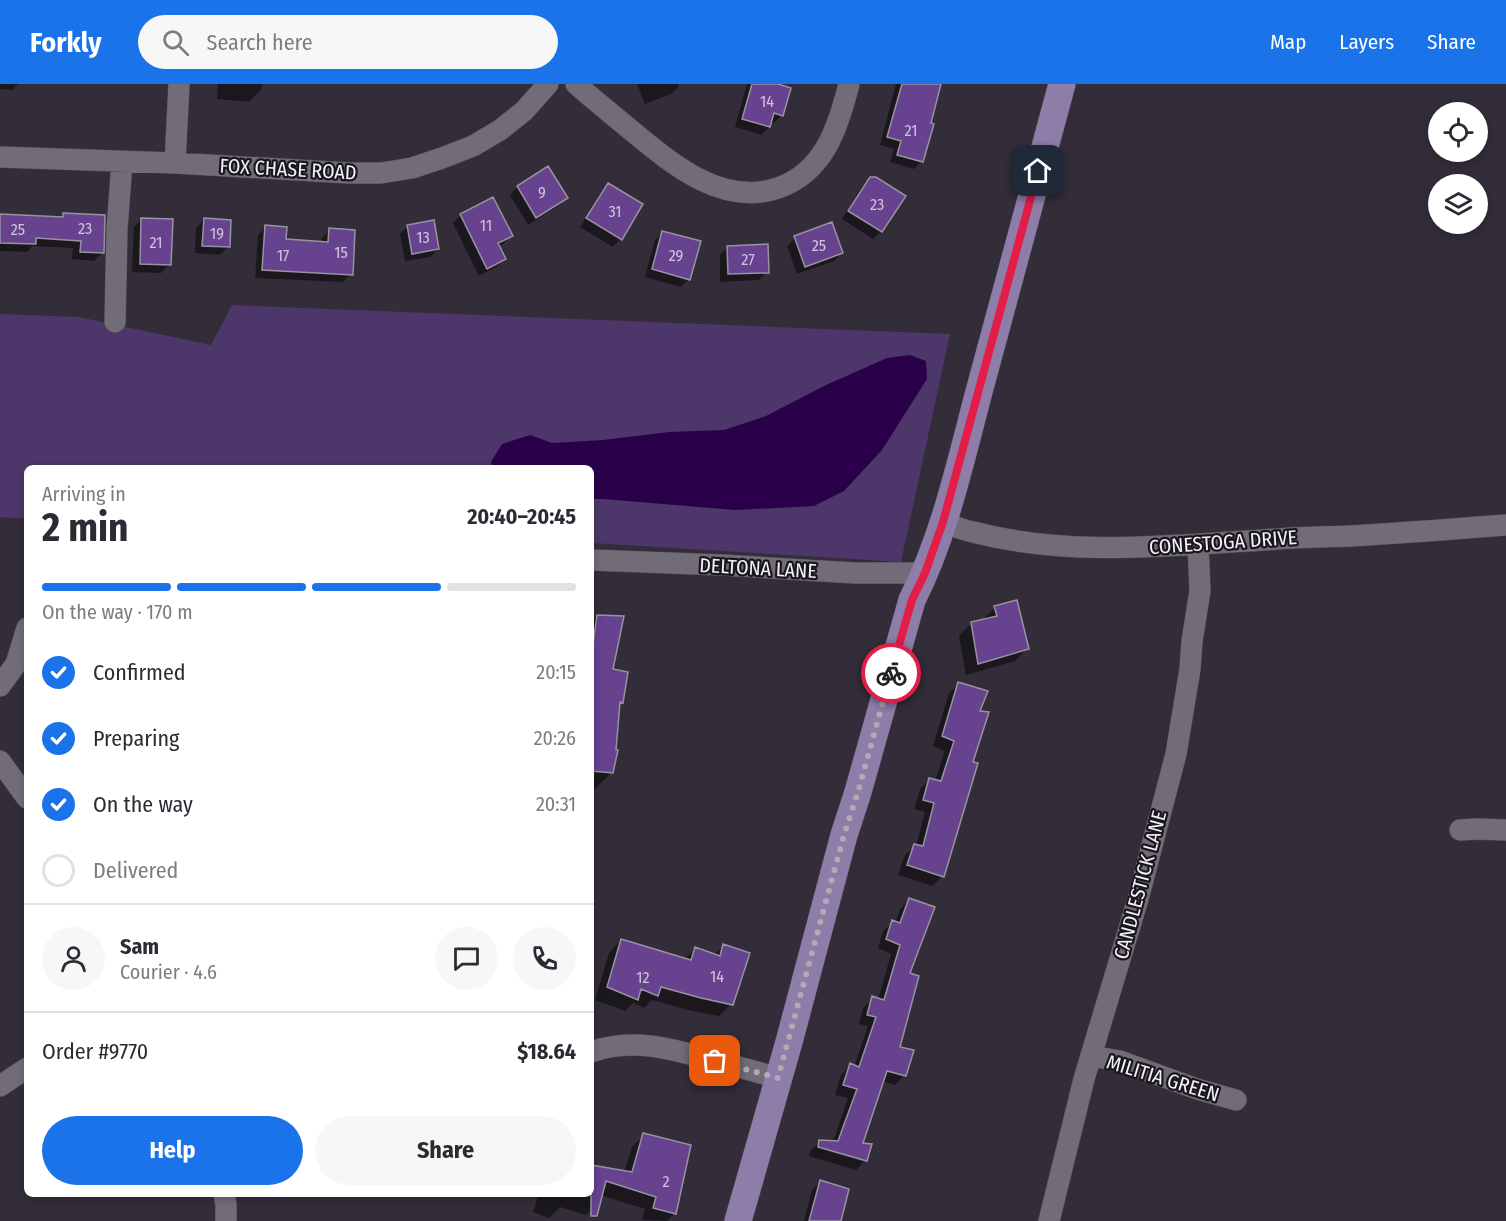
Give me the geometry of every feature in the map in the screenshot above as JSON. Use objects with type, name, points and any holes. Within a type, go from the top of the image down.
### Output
[{"type":"main road","points":[[738,1221],[797,1013],[844,835],[912,600],[925,573],[943,522],[1062,84]]},
{"type":"street","points":[[175,163],[179,84]]},
{"type":"street","name":"FOX CHASE ROAD","points":[[0,157],[381,173],[412,168],[442,159],[472,146],[500,130],[524,111],[548,84]]},
{"type":"street","points":[[576,84],[653,148],[692,175],[712,185],[754,193],[772,190],[791,183],[808,171],[822,155],[832,135],[849,84]]},
{"type":"street","points":[[115,322],[117,229],[122,162]]},
{"type":"street","name":"CONESTOGA DRIVE","points":[[943,522],[973,532],[1014,540],[1067,547],[1132,548],[1506,525]]},
{"type":"street","name":"CANDLESTICK LANE","points":[[1049,1221],[1079,1100],[1138,899],[1176,754],[1200,591],[1198,544]]},
{"type":"street","name":"DELTONA LANE","points":[[594,560],[855,573],[925,573]]},
{"type":"street","points":[[0,686],[16,664],[24,638]]},
{"type":"street","points":[[0,761],[24,794]]},
{"type":"street","points":[[1460,830],[1506,830]]},
{"type":"street","points":[[594,1051],[627,1044],[649,1045],[778,1078]]},
{"type":"street","name":"MILITIA GREEN","points":[[1091,1056],[1120,1061],[1197,1089],[1236,1100]]},
{"type":"street","points":[[0,1086],[24,1070]]},
{"type":"street","points":[[225,1197],[226,1221]]},
{"type":"shaded area","points":[[232,305],[950,334],[901,562],[594,543],[594,465],[24,465],[24,519],[0,517],[0,314],[79,317],[211,345]]},
{"type":"shaded area","points":[[910,355],[926,361],[927,379],[882,450],[844,491],[814,506],[735,510],[594,499],[594,465],[492,465],[491,462],[502,444],[530,435],[552,443],[669,432],[724,430],[766,416],[826,385],[887,358]]},
{"type":"building","points":[[752,84],[778,84],[791,88],[783,116],[774,113],[770,127],[742,119]]},
{"type":"building","points":[[902,84],[941,84],[931,123],[934,124],[923,162],[897,155],[901,141],[887,137]]},
{"type":"building","points":[[548,166],[568,198],[536,218],[517,186]]},
{"type":"building","points":[[870,177],[876,177],[906,196],[882,232],[848,211]]},
{"type":"building","points":[[608,183],[643,204],[622,240],[586,218]]},
{"type":"building","points":[[493,197],[513,236],[498,243],[506,259],[487,269],[460,214]]},
{"type":"building","points":[[63,213],[105,215],[104,253],[80,252],[81,241],[36,238],[36,244],[0,243],[0,214],[63,217]]},
{"type":"building","points":[[141,218],[173,219],[171,265],[140,264]]},
{"type":"building","points":[[204,218],[231,220],[230,247],[202,246]]},
{"type":"building","points":[[434,220],[439,249],[412,254],[407,225]]},
{"type":"building","points":[[832,222],[843,253],[805,267],[794,236]]},
{"type":"building","points":[[265,225],[287,227],[286,239],[328,242],[329,228],[355,230],[353,275],[262,270]]},
{"type":"building","points":[[662,231],[701,241],[690,280],[652,269]]},
{"type":"building","points":[[768,244],[769,273],[728,274],[727,246]]},
{"type":"building","points":[[1017,600],[1029,649],[978,664],[971,622],[997,616],[994,606]]},
{"type":"building","points":[[597,615],[624,616],[613,669],[628,672],[623,703],[620,702],[616,750],[618,750],[613,773],[594,771],[594,637]]},
{"type":"building","points":[[958,682],[988,691],[980,711],[989,712],[973,762],[978,763],[944,877],[907,865],[914,844],[923,846],[934,803],[923,800],[929,778],[941,781],[954,741],[942,736]]},
{"type":"building","points":[[909,898],[935,907],[910,973],[919,976],[900,1047],[914,1050],[906,1076],[887,1071],[863,1143],[872,1144],[867,1161],[818,1147],[819,1140],[838,1141],[857,1089],[843,1085],[850,1063],[859,1067],[876,1017],[867,1015],[872,996],[884,1000],[900,945],[886,939],[892,920],[900,923]]},
{"type":"building","points":[[621,939],[691,960],[695,947],[720,956],[723,944],[750,953],[733,1005],[661,987],[658,996],[641,989],[638,1000],[607,987]]},
{"type":"building","points":[[643,1133],[691,1145],[676,1214],[653,1208],[656,1197],[606,1181],[597,1216],[591,1216],[591,1197],[594,1197],[594,1166],[632,1172]]},
{"type":"building","points":[[820,1180],[849,1189],[841,1221],[809,1221]]},
{"type":"way so far","points":[[715,1061],[778,1078],[891,673]]},
{"type":"route","points":[[891,673],[912,600],[925,573],[943,522],[1038,171]]}]
